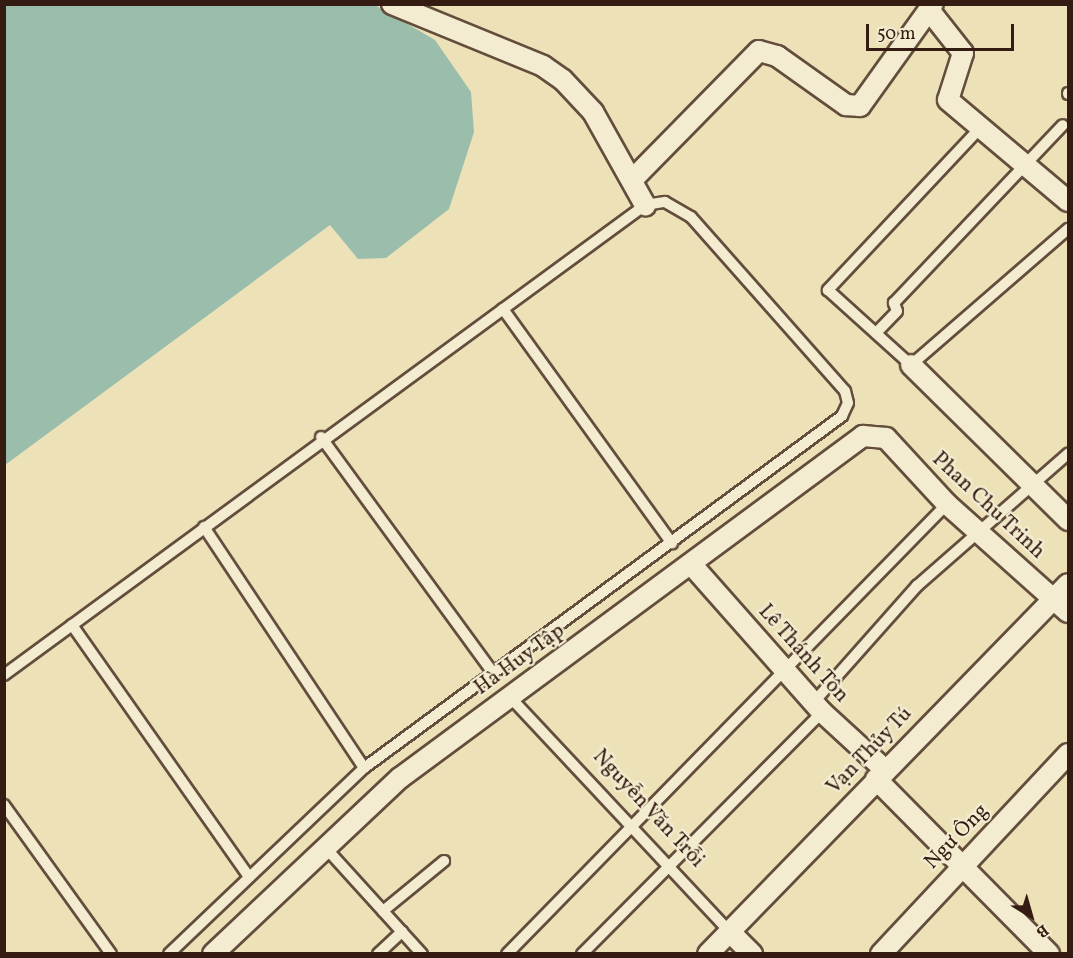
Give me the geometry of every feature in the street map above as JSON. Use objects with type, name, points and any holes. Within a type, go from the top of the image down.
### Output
[{"type":"street","points":[[397,6],[543,66],[563,80],[593,112],[634,178],[645,205]]},
{"type":"street","points":[[634,178],[759,51],[777,56],[846,105],[860,106],[931,7],[963,53],[948,100],[1068,201]]},
{"type":"street","points":[[911,365],[1068,520]]},
{"type":"street","name":"Phan Chu Trinh","points":[[876,433],[946,504],[1061,606]]},
{"type":"street","name":"Hà Huy Tập","points":[[213,954],[323,846],[392,784],[863,436],[876,433]]},
{"type":"street","name":"Lê Thánh Tôn","points":[[691,564],[817,707],[1049,954]]},
{"type":"street","name":"Vạn Thủy Tú","points":[[708,954],[880,775],[1061,606],[1068,585]]},
{"type":"street","name":"Ngư Ông","points":[[880,954],[965,864],[1064,767]]},
{"type":"street","name":"Nguyễn Văn Trỗi","points":[[729,931],[752,954]]},
{"type":"lane","points":[[876,333],[897,311],[894,303],[1063,125]]},
{"type":"lane","points":[[981,127],[828,290],[911,365],[1068,229]]},
{"type":"lane","points":[[4,675],[321,437],[645,205],[665,202],[691,217],[845,391],[848,403],[842,416],[364,768],[248,875],[169,954]]},
{"type":"lane","points":[[502,309],[672,543]]},
{"type":"lane","points":[[321,437],[494,674]]},
{"type":"lane","points":[[582,954],[817,707],[916,586],[1035,488],[1068,454]]},
{"type":"lane","points":[[507,954],[631,826],[786,673],[946,504]]},
{"type":"lane","points":[[204,527],[364,768]]},
{"type":"lane","points":[[72,626],[248,875]]},
{"type":"lane","name":"Nguyễn Văn Trỗi","points":[[510,697],[729,931]]},
{"type":"lane","points":[[4,805],[111,954]]},
{"type":"lane","points":[[323,846],[422,954]]},
{"type":"lane","points":[[383,911],[444,861]]},
{"type":"lane","points":[[378,954],[402,932]]},
{"type":"shaded area","points":[[5,5],[375,5],[435,40],[471,92],[474,132],[449,209],[386,258],[358,259],[330,225],[5,465]]}]
